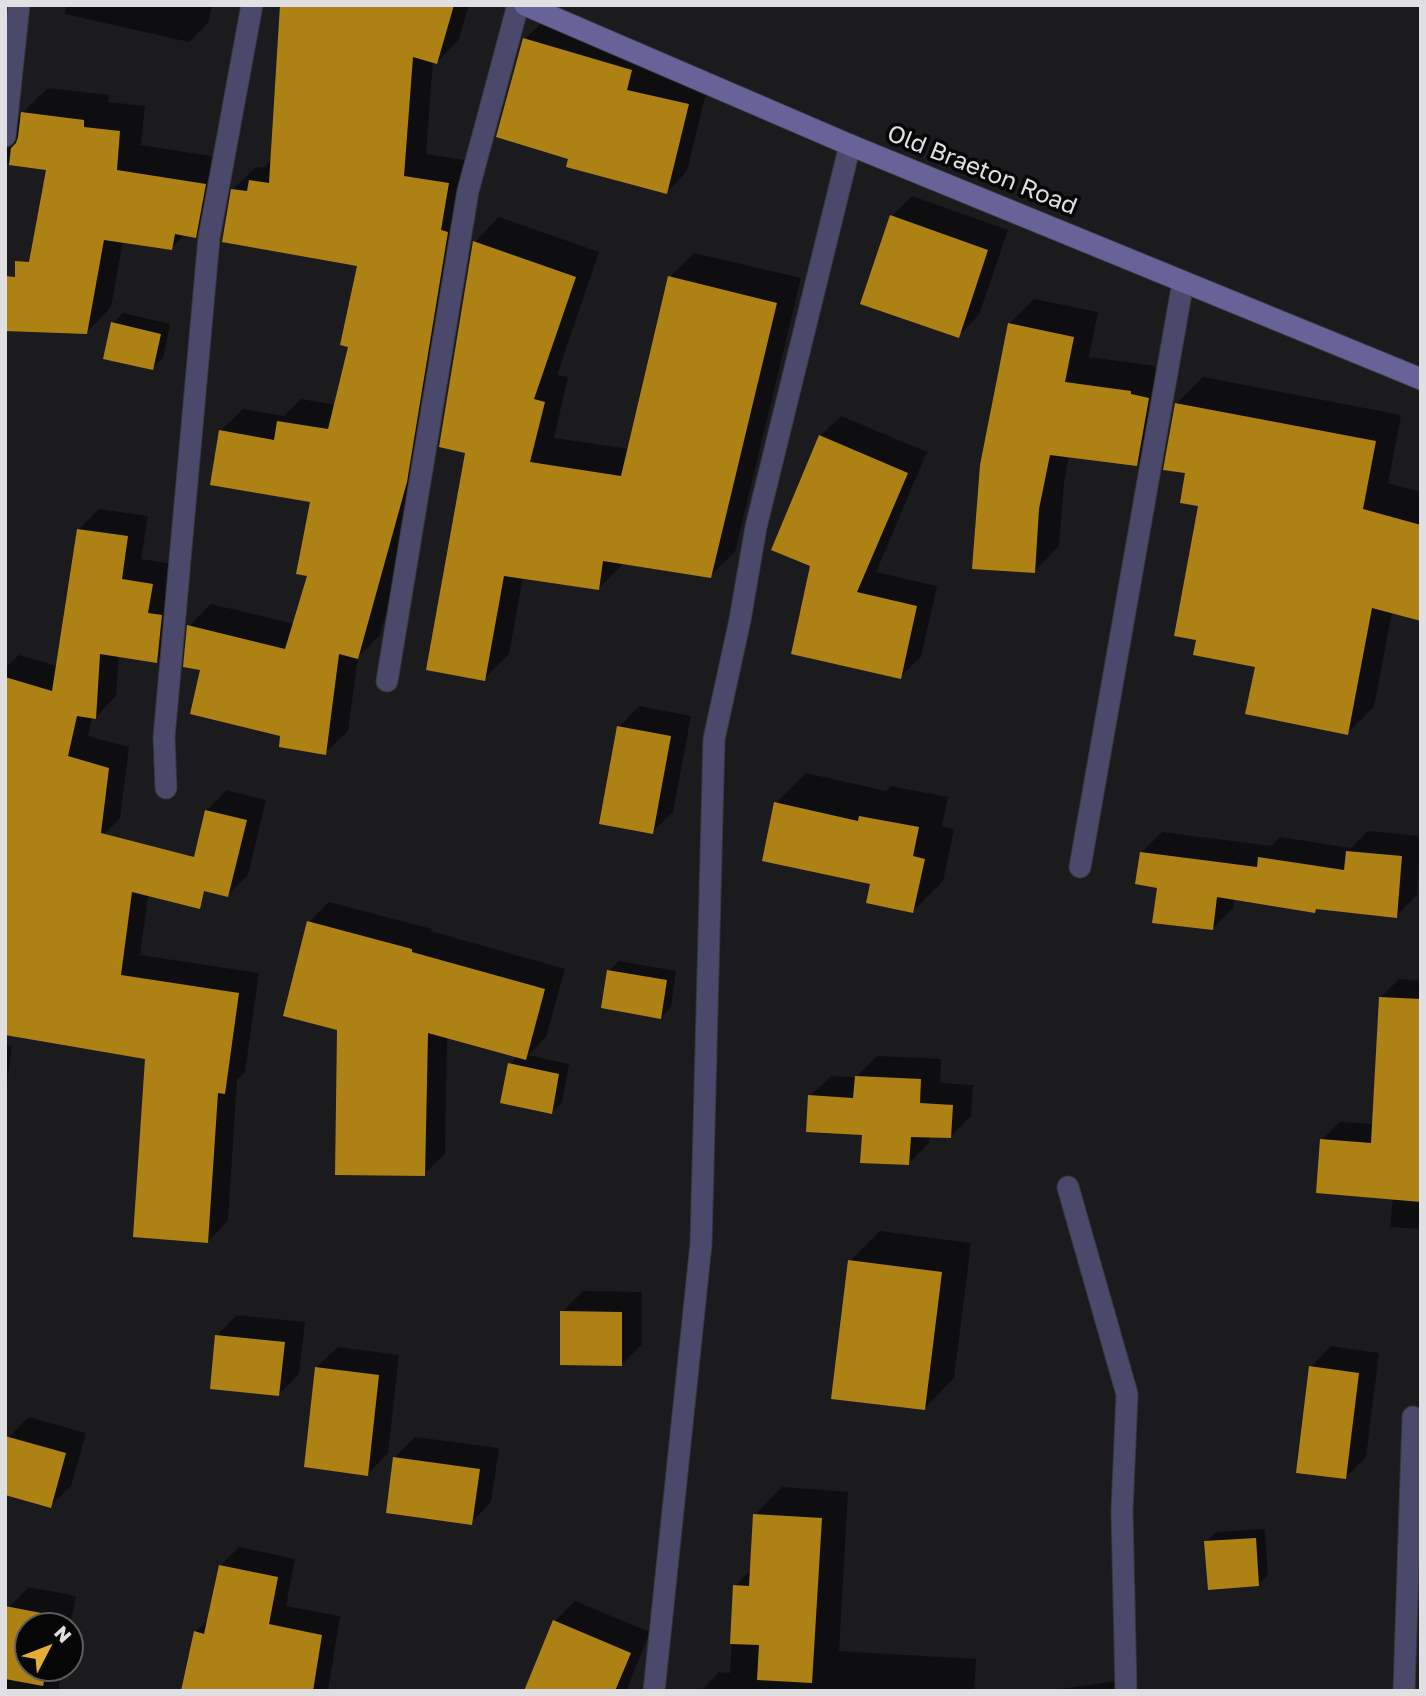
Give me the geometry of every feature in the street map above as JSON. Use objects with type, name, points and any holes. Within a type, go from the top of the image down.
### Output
[{"type":"street","points":[[5,136],[19,5]]},
{"type":"street","points":[[166,788],[164,737],[209,238],[252,5]]},
{"type":"street","points":[[387,681],[468,191],[518,5]]},
{"type":"street","name":"Old Braeton Road","points":[[525,5],[850,145],[1421,379]]},
{"type":"street","points":[[654,1691],[701,1244],[714,739],[740,620],[756,527],[850,145]]},
{"type":"street","points":[[1080,867],[1183,282]]},
{"type":"street","points":[[1069,1187],[1127,1394],[1122,1511],[1126,1691]]},
{"type":"street","points":[[1404,1691],[1413,1417]]},
{"type":"building","points":[[280,5],[454,5],[437,64],[413,57],[404,176],[449,183],[441,230],[448,232],[407,482],[358,659],[339,654],[326,755],[279,747],[280,736],[190,714],[200,670],[183,667],[187,625],[285,649],[307,576],[296,574],[310,502],[210,485],[219,430],[274,440],[277,421],[328,429],[348,347],[340,345],[357,266],[222,242],[231,189],[247,191],[249,180],[269,183]]},
{"type":"building","points":[[523,38],[632,70],[627,90],[689,104],[667,194],[566,167],[568,159],[496,137]]},
{"type":"building","points":[[21,112],[84,120],[84,127],[120,131],[117,170],[206,184],[196,238],[175,234],[172,250],[104,240],[87,334],[5,331],[5,276],[15,277],[15,261],[29,262],[46,170],[9,165],[11,148],[18,137]]},
{"type":"building","points":[[890,215],[988,250],[959,338],[860,304]]},
{"type":"building","points":[[473,241],[576,277],[534,399],[545,402],[530,462],[621,476],[668,276],[777,303],[711,578],[603,561],[599,590],[504,576],[485,681],[426,670],[465,453],[439,447]]},
{"type":"building","points":[[111,322],[161,334],[153,370],[103,359]]},
{"type":"building","points":[[1008,323],[1074,337],[1065,382],[1131,391],[1131,394],[1149,398],[1137,466],[1050,455],[1039,509],[1035,573],[972,569],[980,465]]},
{"type":"building","points":[[1175,403],[1376,441],[1363,509],[1421,525],[1421,621],[1372,608],[1348,735],[1245,714],[1255,667],[1193,655],[1196,640],[1174,636],[1198,506],[1180,503],[1185,473],[1163,470]]},
{"type":"building","points":[[819,435],[908,473],[857,592],[917,606],[901,679],[791,654],[810,566],[771,550]]},
{"type":"building","points":[[77,529],[128,536],[122,579],[153,584],[148,613],[162,615],[157,663],[100,654],[96,719],[77,716],[68,756],[109,768],[101,833],[194,857],[205,810],[247,820],[228,897],[204,891],[200,909],[132,892],[121,975],[239,993],[225,1094],[218,1093],[208,1243],[133,1237],[145,1059],[5,1035],[5,677],[52,691]]},
{"type":"building","points":[[617,726],[671,736],[653,834],[599,824]]},
{"type":"building","points":[[774,802],[858,821],[859,816],[919,827],[913,856],[925,859],[913,913],[866,903],[870,884],[762,861]]},
{"type":"building","points":[[1346,851],[1402,856],[1397,918],[1316,909],[1315,913],[1217,897],[1213,930],[1152,923],[1157,888],[1135,884],[1140,852],[1257,867],[1258,857],[1344,870]]},
{"type":"building","points":[[307,921],[545,989],[526,1060],[428,1033],[425,1176],[335,1175],[337,1030],[283,1016]]},
{"type":"building","points":[[607,970],[667,980],[661,1019],[601,1008]]},
{"type":"building","points":[[1379,997],[1421,999],[1421,1202],[1316,1193],[1320,1139],[1371,1143]]},
{"type":"building","points":[[508,1063],[559,1074],[552,1114],[500,1103]]},
{"type":"building","points":[[855,1076],[921,1079],[920,1103],[953,1105],[951,1138],[911,1137],[909,1165],[860,1163],[862,1135],[806,1132],[808,1095],[853,1098]]},
{"type":"building","points":[[848,1260],[942,1272],[925,1410],[831,1399]]},
{"type":"building","points":[[560,1311],[622,1312],[622,1366],[560,1365]]},
{"type":"building","points":[[215,1335],[285,1342],[279,1396],[210,1389]]},
{"type":"building","points":[[1309,1366],[1359,1373],[1346,1479],[1296,1473]]},
{"type":"building","points":[[315,1367],[379,1375],[368,1476],[304,1467]]},
{"type":"building","points":[[5,1436],[66,1453],[51,1508],[5,1495]]},
{"type":"building","points":[[393,1457],[480,1469],[472,1525],[386,1513]]},
{"type":"building","points":[[753,1514],[822,1518],[812,1683],[757,1680],[759,1645],[730,1644],[733,1585],[749,1586]]},
{"type":"building","points":[[1256,1538],[1259,1586],[1208,1590],[1204,1541]]},
{"type":"building","points":[[219,1565],[278,1577],[269,1624],[322,1635],[313,1691],[181,1691],[194,1631],[204,1634]]},
{"type":"building","points":[[5,1606],[36,1612],[14,1612],[14,1681],[5,1679]]},
{"type":"building","points":[[553,1620],[631,1653],[615,1691],[524,1691]]},
{"type":"building","points":[[21,1682],[44,1682],[43,1686]]}]
